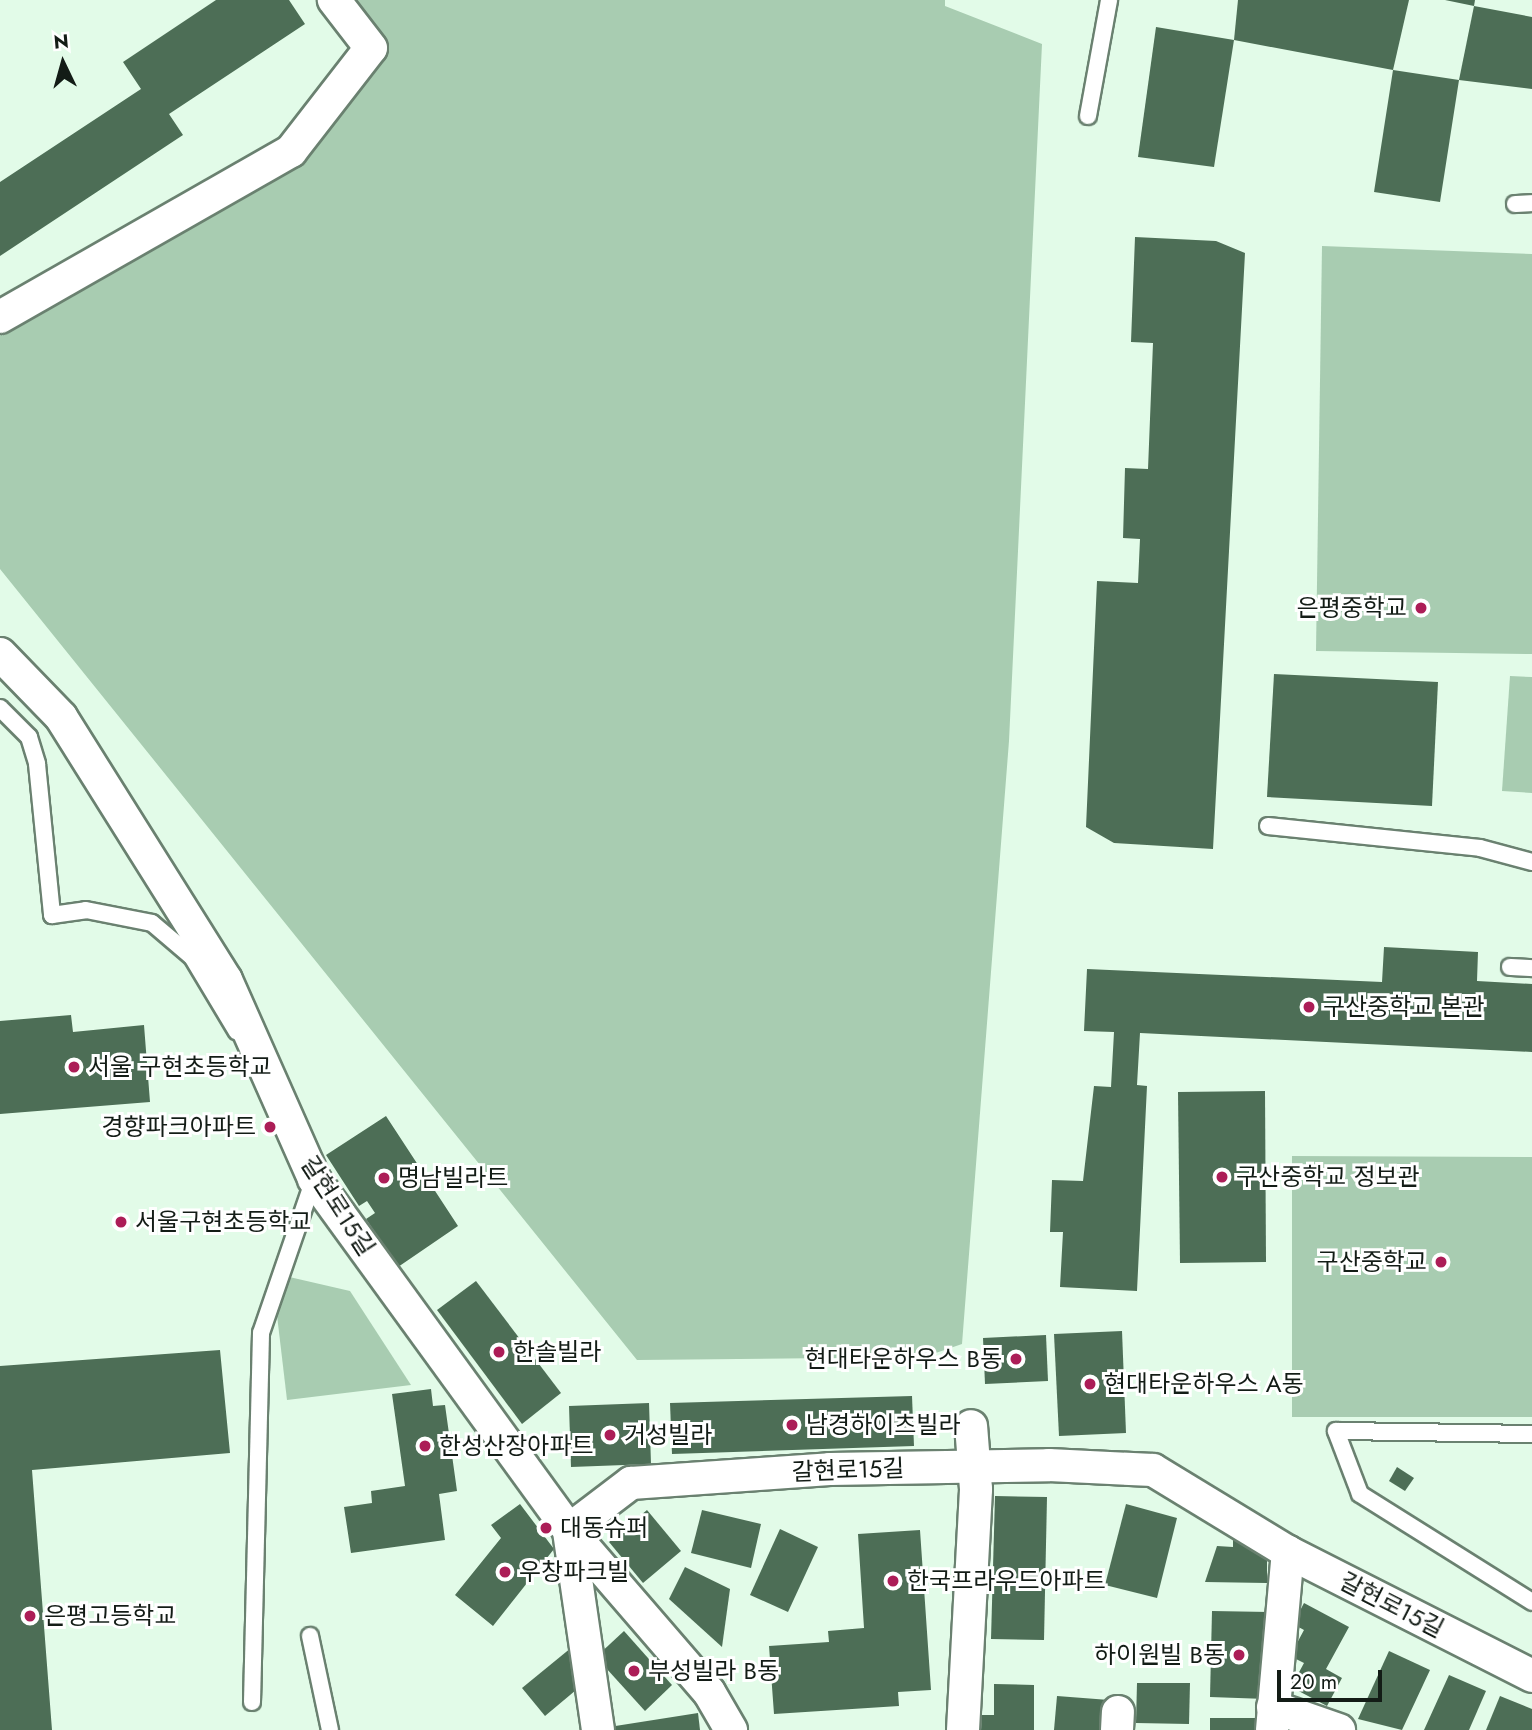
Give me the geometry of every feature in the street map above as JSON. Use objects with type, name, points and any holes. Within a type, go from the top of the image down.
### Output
[{"type":"street","points":[[0,317],[291,151],[371,48],[334,0]]},
{"type":"street","name":"갈현로15길","points":[[0,654],[61,718],[226,980],[314,1179],[569,1530],[709,1692],[731,1730]]},
{"type":"street","points":[[963,1730],[974,1466],[971,1426]]},
{"type":"street","name":"갈현로15길","points":[[569,1530],[631,1483],[974,1466],[1153,1470],[1288,1552],[1532,1676]]},
{"type":"street","points":[[569,1530],[598,1730]]},
{"type":"street","points":[[1288,1552],[1272,1718],[1339,1730]]},
{"type":"lane","points":[[1088,116],[1109,0]]},
{"type":"lane","points":[[1515,204],[1532,203]]},
{"type":"lane","points":[[0,708],[29,737],[37,765],[52,915],[86,911],[152,923],[192,957],[227,1020],[262,1061]]},
{"type":"lane","points":[[1268,826],[1480,848],[1532,862]]},
{"type":"lane","points":[[1510,967],[1532,968]]},
{"type":"lane","points":[[252,1702],[261,1333],[314,1179]]},
{"type":"lane","points":[[1532,1434],[1336,1431],[1360,1494],[1532,1602]]},
{"type":"lane","points":[[310,1636],[330,1730]]},
{"type":"green space","points":[[348,0],[945,0],[945,6],[1042,44],[1009,741],[962,1344],[924,1357],[637,1360],[0,569],[0,317],[291,151],[371,48]]},
{"type":"green space","points":[[1322,246],[1532,254],[1532,654],[1316,651]]},
{"type":"green space","points":[[1510,676],[1532,677],[1532,793],[1502,791]]},
{"type":"green space","points":[[1292,1156],[1532,1157],[1532,1417],[1292,1417]]},
{"type":"green space","points":[[272,1273],[350,1291],[411,1385],[287,1400]]},
{"type":"building","points":[[216,0],[289,0],[305,24],[169,114],[183,135],[0,256],[0,182],[141,89],[123,62]]},
{"type":"building","points":[[1238,0],[1409,0],[1393,70],[1234,40]]},
{"type":"building","points":[[1445,0],[1475,0],[1474,6]]},
{"type":"building","points":[[1474,6],[1532,17],[1532,89],[1459,80]]},
{"type":"building","points":[[1156,27],[1234,40],[1214,167],[1138,157]]},
{"type":"building","points":[[1393,70],[1459,80],[1440,202],[1374,192]]},
{"type":"building","points":[[1135,237],[1216,241],[1245,253],[1213,849],[1114,843],[1086,827],[1097,581],[1138,583],[1140,539],[1123,538],[1125,468],[1148,469],[1153,343],[1131,342]]},
{"type":"building","points":[[1274,674],[1438,682],[1432,806],[1267,797]]},
{"type":"building","name":"구산중학교 본관","points":[[1384,947],[1478,952],[1477,981],[1532,984],[1532,1052],[1140,1033],[1137,1085],[1147,1086],[1137,1291],[1060,1287],[1063,1232],[1050,1232],[1052,1180],[1083,1181],[1094,1086],[1111,1087],[1114,1032],[1084,1031],[1087,969],[1382,982]]},
{"type":"building","name":"서울 구현초등학교","points":[[71,1015],[73,1032],[144,1025],[150,1102],[0,1114],[0,1021]]},
{"type":"building","name":"구산중학교 정보관","points":[[1265,1091],[1266,1262],[1180,1263],[1178,1092]]},
{"type":"building","name":"명남빌라트","points":[[386,1116],[458,1226],[398,1267],[366,1219],[375,1213],[367,1201],[359,1206],[326,1155]]},
{"type":"building","name":"한솔빌라","points":[[476,1281],[561,1393],[522,1424],[437,1310]]},
{"type":"building","name":"현대타운하우스 A동","points":[[1122,1331],[1126,1433],[1059,1436],[1054,1334]]},
{"type":"building","name":"현대타운하우스 B동","points":[[1046,1335],[1048,1381],[985,1384],[983,1338]]},
{"type":"building","name":"은평고등학교","points":[[220,1350],[230,1453],[32,1470],[52,1730],[0,1730],[0,1366]]},
{"type":"building","name":"한성산장아파트","points":[[431,1389],[433,1406],[445,1405],[457,1491],[439,1494],[445,1540],[351,1553],[344,1507],[372,1503],[371,1491],[405,1486],[392,1394]]},
{"type":"building","name":"남경하이츠빌라","points":[[912,1396],[914,1446],[672,1454],[670,1403]]},
{"type":"building","name":"거성빌라","points":[[649,1403],[651,1464],[571,1467],[569,1406]]},
{"type":"building","points":[[1397,1467],[1414,1478],[1405,1491],[1389,1481]]},
{"type":"building","points":[[995,1496],[1047,1497],[1044,1640],[991,1639]]},
{"type":"building","name":"우창파크빌","points":[[520,1504],[554,1549],[493,1626],[455,1595],[501,1538],[491,1525]]},
{"type":"building","points":[[1126,1504],[1177,1518],[1157,1598],[1105,1585]]},
{"type":"building","points":[[647,1510],[681,1551],[643,1583],[609,1542]]},
{"type":"building","points":[[702,1510],[761,1524],[751,1568],[691,1553]]},
{"type":"building","points":[[780,1529],[818,1547],[788,1612],[750,1595]]},
{"type":"building","name":"한국프라우드아파트","points":[[920,1530],[931,1690],[898,1692],[899,1706],[774,1714],[769,1646],[829,1642],[828,1631],[864,1628],[858,1534]]},
{"type":"building","points":[[1233,1533],[1267,1546],[1267,1583],[1205,1582],[1217,1546],[1233,1547]]},
{"type":"building","points":[[685,1567],[730,1589],[722,1647],[669,1599]]},
{"type":"building","points":[[1304,1603],[1349,1627],[1326,1669],[1342,1678],[1327,1706],[1291,1687],[1304,1663],[1290,1656],[1304,1630],[1293,1624]]},
{"type":"building","name":"하이원빌 B동","points":[[1212,1611],[1269,1612],[1266,1699],[1210,1697]]},
{"type":"building","name":"부성빌라 B동","points":[[624,1631],[672,1685],[645,1711],[596,1657]]},
{"type":"building","points":[[577,1643],[582,1685],[545,1716],[522,1688]]},
{"type":"building","points":[[1389,1651],[1430,1670],[1402,1730],[1358,1719]]},
{"type":"building","points":[[1449,1675],[1486,1691],[1469,1730],[1424,1730]]},
{"type":"building","points":[[1137,1683],[1190,1683],[1189,1724],[1136,1723]]},
{"type":"building","points":[[994,1684],[1034,1685],[1034,1730],[981,1730],[982,1715],[994,1715]]},
{"type":"building","points":[[1057,1696],[1109,1700],[1107,1730],[1054,1730]]},
{"type":"building","points":[[1500,1696],[1532,1709],[1532,1730],[1486,1730]]},
{"type":"building","points":[[698,1713],[700,1730],[610,1730],[609,1727]]},
{"type":"building","points":[[1210,1718],[1264,1718],[1263,1730],[1210,1730]]},
{"type":"place","name":"은평중학교","points":[[1421,608]]},
{"type":"place","name":"구산중학교 본관","points":[[1309,1007]]},
{"type":"place","name":"서울 구현초등학교","points":[[74,1067]]},
{"type":"place","name":"경향파크아파트","points":[[270,1127]]},
{"type":"place","name":"구산중학교 정보관","points":[[1222,1177]]},
{"type":"place","name":"명남빌라트","points":[[384,1178]]},
{"type":"place","name":"서울구현초등학교","points":[[121,1222]]},
{"type":"place","name":"구산중학교","points":[[1441,1262]]},
{"type":"place","name":"한솔빌라","points":[[499,1352]]},
{"type":"place","name":"현대타운하우스 B동","points":[[1016,1359]]},
{"type":"place","name":"현대타운하우스 A동","points":[[1090,1384]]},
{"type":"place","name":"남경하이츠빌라","points":[[792,1425]]},
{"type":"place","name":"거성빌라","points":[[610,1435]]},
{"type":"place","name":"한성산장아파트","points":[[425,1446]]},
{"type":"place","name":"대동슈퍼","points":[[546,1528]]},
{"type":"place","name":"우창파크빌","points":[[505,1572]]},
{"type":"place","name":"한국프라우드아파트","points":[[893,1581]]},
{"type":"place","name":"은평고등학교","points":[[30,1616]]},
{"type":"place","name":"하이원빌 B동","points":[[1239,1655]]},
{"type":"place","name":"부성빌라 B동","points":[[634,1671]]}]
